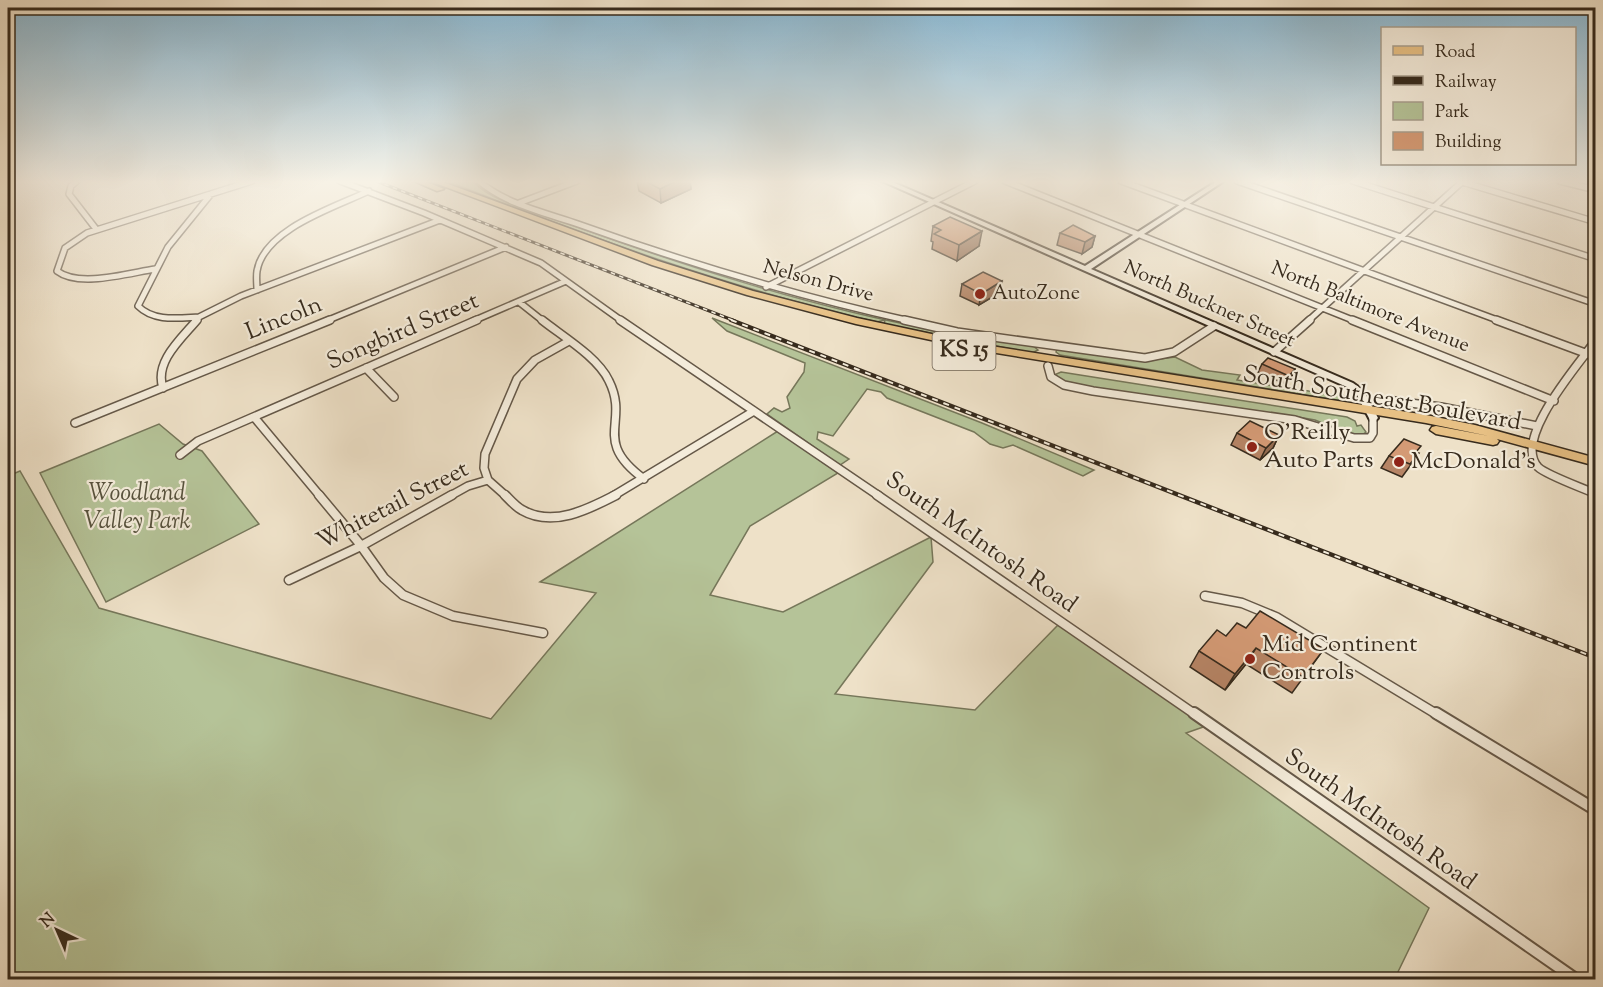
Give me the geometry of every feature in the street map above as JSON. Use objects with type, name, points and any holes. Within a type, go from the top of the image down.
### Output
[{"type":"main road","name":"KS 15","points":[[540,227],[711,287],[869,331],[999,358],[1012,356],[1048,362]]},
{"type":"main road","name":"South Southeast Boulevard","points":[[558,227],[646,260],[760,296],[895,330],[1048,362],[1091,368],[1101,367],[1372,414],[1480,439],[1530,445]]},
{"type":"main road","name":"North Buckner Street","points":[[990,227],[1350,385],[1359,391],[1372,414]]},
{"type":"main road","points":[[1085,269],[1149,227]]},
{"type":"main road","name":"South Southeast Boulevard","points":[[1048,362],[1372,414]]},
{"type":"main road","name":"KS 15","points":[[1530,445],[1596,462]]},
{"type":"street","points":[[102,227],[78,237],[65,248],[57,271],[59,275],[78,279],[155,269]]},
{"type":"street","points":[[185,227],[171,242],[155,269],[138,306],[157,316],[199,317]]},
{"type":"street","points":[[257,290],[256,270],[275,240],[293,227]]},
{"type":"street","points":[[163,388],[160,379],[162,366],[174,347],[199,317],[226,302],[422,227]]},
{"type":"street","name":"South McIntosh Road","points":[[457,227],[542,263],[1577,980]]},
{"type":"street","name":"Nelson Drive","points":[[586,227],[673,258],[766,286],[915,323],[1048,345],[1133,358],[1164,356],[1188,346],[1214,326]]},
{"type":"street","points":[[766,286],[883,227]]},
{"type":"street","name":"North Baltimore Avenue","points":[[1121,227],[1554,401]]},
{"type":"street","points":[[1248,227],[1596,357]]},
{"type":"street","points":[[1372,227],[1596,304]]},
{"type":"street","points":[[1274,352],[1412,227]]},
{"type":"street","points":[[1496,227],[1596,259]]},
{"type":"street","name":"Lincoln","points":[[75,423],[506,247]]},
{"type":"street","name":"Songbird Street","points":[[180,455],[198,441],[566,281]]},
{"type":"street","points":[[519,302],[601,367],[609,380],[614,398],[613,440],[616,451],[627,468],[644,479]]},
{"type":"street","points":[[1596,340],[1537,426],[1530,445],[1534,463],[1539,468],[1596,494]]},
{"type":"street","name":"Whitetail Street","points":[[289,580],[361,546],[468,486],[488,480],[484,468],[485,454],[518,379],[535,360],[569,341]]},
{"type":"street","points":[[1048,345],[1051,377],[1064,385],[1212,410],[1314,423],[1353,439],[1370,438],[1373,433],[1372,414]]},
{"type":"street","points":[[366,368],[394,397]]},
{"type":"street","points":[[1388,400],[1440,407],[1537,426]]},
{"type":"street","points":[[488,480],[524,511],[543,517],[558,518],[581,512],[644,479],[754,411]]},
{"type":"street","points":[[254,417],[361,546],[388,583],[420,604],[459,618],[543,633]]},
{"type":"street","points":[[1205,596],[1242,603],[1276,617],[1596,810]]},
{"type":"green space","points":[[567,227],[577,227],[790,296],[929,329],[1032,345],[1038,350],[1032,353],[884,324],[885,320],[877,322],[767,294]]},
{"type":"green space","points":[[712,318],[982,423],[1094,470],[1083,476],[1013,445],[1003,448],[990,444],[974,432],[887,398],[881,392],[867,389],[833,436],[818,432],[817,439],[849,459],[840,465],[767,414],[774,408],[782,412],[790,408],[787,397],[804,372],[805,363],[727,331]]},
{"type":"green space","points":[[1057,349],[1144,361],[1175,357],[1202,370],[1240,375],[1237,380],[1334,395],[1338,393],[1347,397],[1349,402],[1060,355],[1056,352]]},
{"type":"green space","points":[[1061,372],[1347,417],[1355,421],[1357,426],[1361,425],[1366,432],[1362,435],[1350,434],[1315,420],[1223,409],[1075,385],[1061,381],[1054,375]]},
{"type":"green space","name":"Woodland Valley Park","points":[[159,424],[183,444],[202,451],[259,524],[106,602],[40,473]]},
{"type":"green space","points":[[778,431],[838,473],[750,526],[710,595],[783,612],[931,537],[933,562],[835,694],[975,710],[1058,625],[1209,725],[1186,733],[1429,908],[1394,980],[8,979],[8,476],[20,471],[99,608],[491,719],[596,593],[540,582]]},
{"type":"building","points":[[935,227],[973,227],[982,231],[959,245],[934,234],[941,230]]},
{"type":"building","points":[[1070,227],[1077,227],[1095,236],[1085,242],[1060,233]]},
{"type":"building","points":[[983,272],[1002,281],[981,294],[962,284]]},
{"type":"building","points":[[1268,358],[1295,369],[1289,376],[1262,364]]},
{"type":"building","points":[[1250,421],[1279,435],[1266,448],[1237,433]]},
{"type":"building","points":[[1404,439],[1421,446],[1416,452],[1419,453],[1410,464],[1389,456]]},
{"type":"building","points":[[1260,611],[1324,649],[1303,677],[1256,648],[1235,674],[1199,651],[1217,630],[1226,636],[1237,623],[1246,628]]},
{"type":"railway","points":[[494,227],[735,321]]},
{"type":"railway","points":[[731,320],[1596,658]]},
{"type":"place","name":"AutoZone","points":[[980,294]]},
{"type":"place","name":"O'Reilly Auto Parts","points":[[1252,447]]},
{"type":"place","name":"McDonald's","points":[[1399,462]]},
{"type":"place","name":"Mid Continent Controls","points":[[1250,659]]}]
